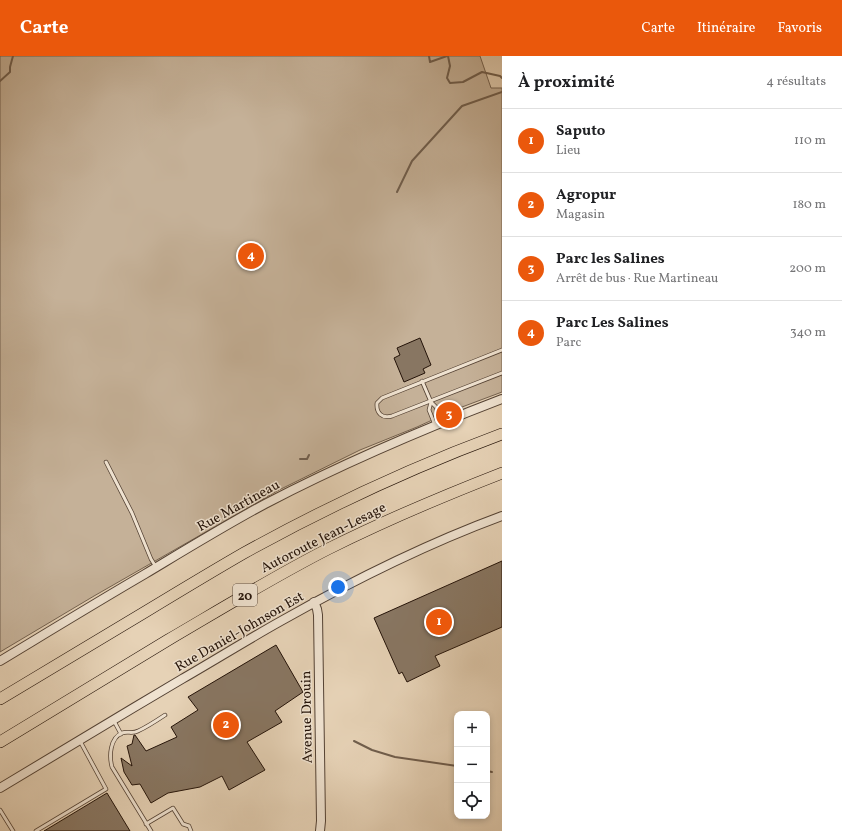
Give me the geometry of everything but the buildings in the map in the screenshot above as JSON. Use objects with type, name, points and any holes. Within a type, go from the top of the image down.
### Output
[{"type":"highway","name":"Autoroute Jean-Lesage","points":[[0,699],[209,573],[299,524],[396,477],[502,434]]},
{"type":"highway","name":"Autoroute Jean-Lesage","points":[[0,742],[219,610],[303,563],[413,509],[502,473]]},
{"type":"street","name":"Rue Martineau","points":[[0,660],[248,513],[372,452],[502,399]]},
{"type":"street","name":"Rue Daniel-Johnson Est","points":[[0,788],[314,602],[408,555],[502,516]]},
{"type":"street","name":"Avenue Drouin","points":[[314,602],[318,615],[320,831]]},
{"type":"lane","points":[[502,350],[382,398],[377,403],[378,410],[380,415],[390,417],[502,373]]},
{"type":"lane","points":[[422,382],[430,402],[429,410],[439,424]]},
{"type":"lane","points":[[430,402],[436,406],[439,424]]},
{"type":"lane","points":[[106,462],[135,520],[151,560],[156,567]]},
{"type":"lane","points":[[151,831],[111,765],[111,753],[116,738],[121,734],[125,732],[136,732],[165,715]]},
{"type":"lane","points":[[113,720],[121,734]]},
{"type":"lane","points":[[36,831],[106,789],[79,740]]},
{"type":"lane","points":[[146,824],[173,808],[183,824],[189,826],[191,831]]},
{"type":"lane","points":[[0,810],[13,831]]},
{"type":"shaded area","points":[[0,56],[480,56],[491,88],[502,88],[502,392],[454,410],[360,450],[279,490],[94,596],[0,652]]},
{"type":"waterway","points":[[0,81],[10,72],[13,56]]},
{"type":"waterway","points":[[429,56],[430,62],[447,56]]},
{"type":"waterway","points":[[448,56],[450,66],[447,78],[450,83],[463,82],[482,72],[500,76],[502,78]]},
{"type":"waterway","points":[[397,192],[412,161],[462,106],[502,92]]},
{"type":"waterway","points":[[300,459],[307,459],[309,455]]},
{"type":"waterway","points":[[354,741],[372,750],[395,757],[454,766]]},
{"type":"place","name":"Parc Les Salines","points":[[251,256]]},
{"type":"place","name":"Parc les Salines","points":[[449,415]]},
{"type":"place","name":"Saputo","points":[[439,622]]},
{"type":"place","name":"Agropur","points":[[226,725]]}]
